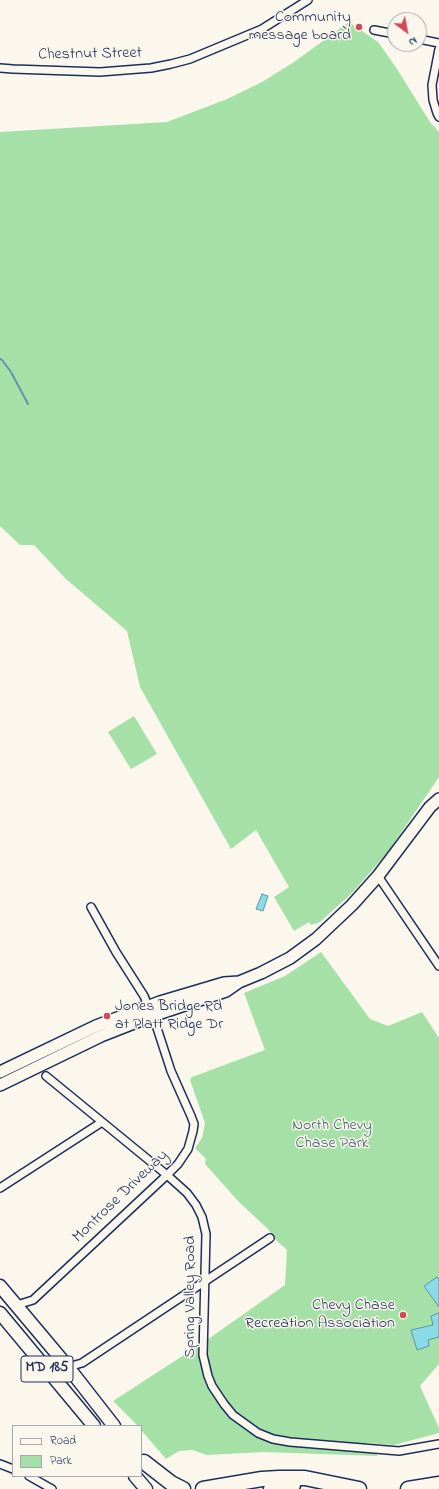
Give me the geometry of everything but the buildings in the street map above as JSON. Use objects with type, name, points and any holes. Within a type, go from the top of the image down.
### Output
[{"type":"highway","points":[[142,1460],[171,1484],[183,1489]]},
{"type":"highway","points":[[202,1489],[262,1479],[305,1478],[358,1489]]},
{"type":"highway","points":[[271,1489],[304,1484],[358,1489]]},
{"type":"highway","points":[[408,1489],[439,1484]]},
{"type":"main road","points":[[430,807],[439,788]]},
{"type":"main road","points":[[0,1072],[96,1026],[150,1011],[224,983],[239,982],[275,967],[290,958],[316,939],[352,905],[378,876],[430,807],[439,799]]},
{"type":"main road","points":[[0,1085],[150,1011]]},
{"type":"main road","name":"MD 185","points":[[0,1286],[68,1367],[113,1425]]},
{"type":"main road","name":"MD 185","points":[[0,1313],[93,1425]]},
{"type":"main road","points":[[142,1460],[167,1489]]},
{"type":"main road","points":[[136,1477],[146,1489]]},
{"type":"street","name":"Chestnut Street","points":[[0,68],[100,72],[151,68],[171,64],[190,59],[262,29],[308,0]]},
{"type":"street","points":[[374,30],[387,32]]},
{"type":"street","points":[[427,41],[439,43]]},
{"type":"street","points":[[439,49],[432,85],[433,100],[439,117]]},
{"type":"street","points":[[378,876],[439,966]]},
{"type":"street","name":"Montrose Driveway","points":[[17,1305],[33,1300],[167,1175],[178,1164],[192,1140],[194,1124],[171,1071],[157,1028],[144,996],[116,952],[91,907]]},
{"type":"street","name":"Spring Valley Road","points":[[46,1076],[167,1175],[187,1193],[196,1205],[202,1217],[206,1234],[203,1355],[212,1386],[233,1415],[249,1428],[278,1440],[364,1449],[399,1450],[439,1444]]},
{"type":"street","points":[[0,1188],[102,1122]]},
{"type":"street","points":[[68,1367],[82,1363],[270,1238]]},
{"type":"street","points":[[0,1464],[12,1469]]},
{"type":"street","points":[[31,1477],[52,1489]]},
{"type":"green space","points":[[349,22],[378,42],[397,69],[430,122],[439,132],[439,777],[388,852],[352,893],[320,922],[311,925],[309,922],[294,931],[274,897],[289,887],[256,830],[231,849],[140,687],[127,631],[66,579],[34,545],[20,545],[0,526],[0,132],[167,122],[227,99],[262,82],[294,62]]},
{"type":"green space","points":[[134,716],[157,754],[131,769],[108,732]]},
{"type":"green space","name":"North Chevy Chase Park","points":[[321,952],[370,1019],[388,1026],[422,1012],[439,1038],[439,1364],[420,1386],[439,1428],[439,1433],[394,1445],[366,1443],[378,1456],[264,1452],[207,1455],[192,1450],[179,1451],[166,1459],[142,1431],[142,1425],[137,1425],[113,1401],[204,1342],[285,1285],[287,1250],[276,1240],[268,1229],[239,1202],[205,1164],[206,1159],[195,1148],[202,1138],[205,1123],[190,1080],[192,1077],[265,1050],[244,993],[285,976]]},
{"type":"water","points":[[262,894],[268,896],[263,911],[256,909]]},
{"type":"water","points":[[437,1277],[439,1279],[439,1307],[424,1286]]},
{"type":"water","points":[[439,1313],[439,1337],[428,1340],[429,1346],[417,1350],[411,1330],[433,1325],[431,1316]]},
{"type":"waterway","points":[[0,359],[11,372],[28,404]]},
{"type":"place","name":"Community message board","points":[[359,27]]},
{"type":"place","name":"Jones Bridge Rd at Platt Ridge Dr","points":[[107,1016]]},
{"type":"place","name":"Chevy Chase Recreation Association","points":[[403,1315]]}]
